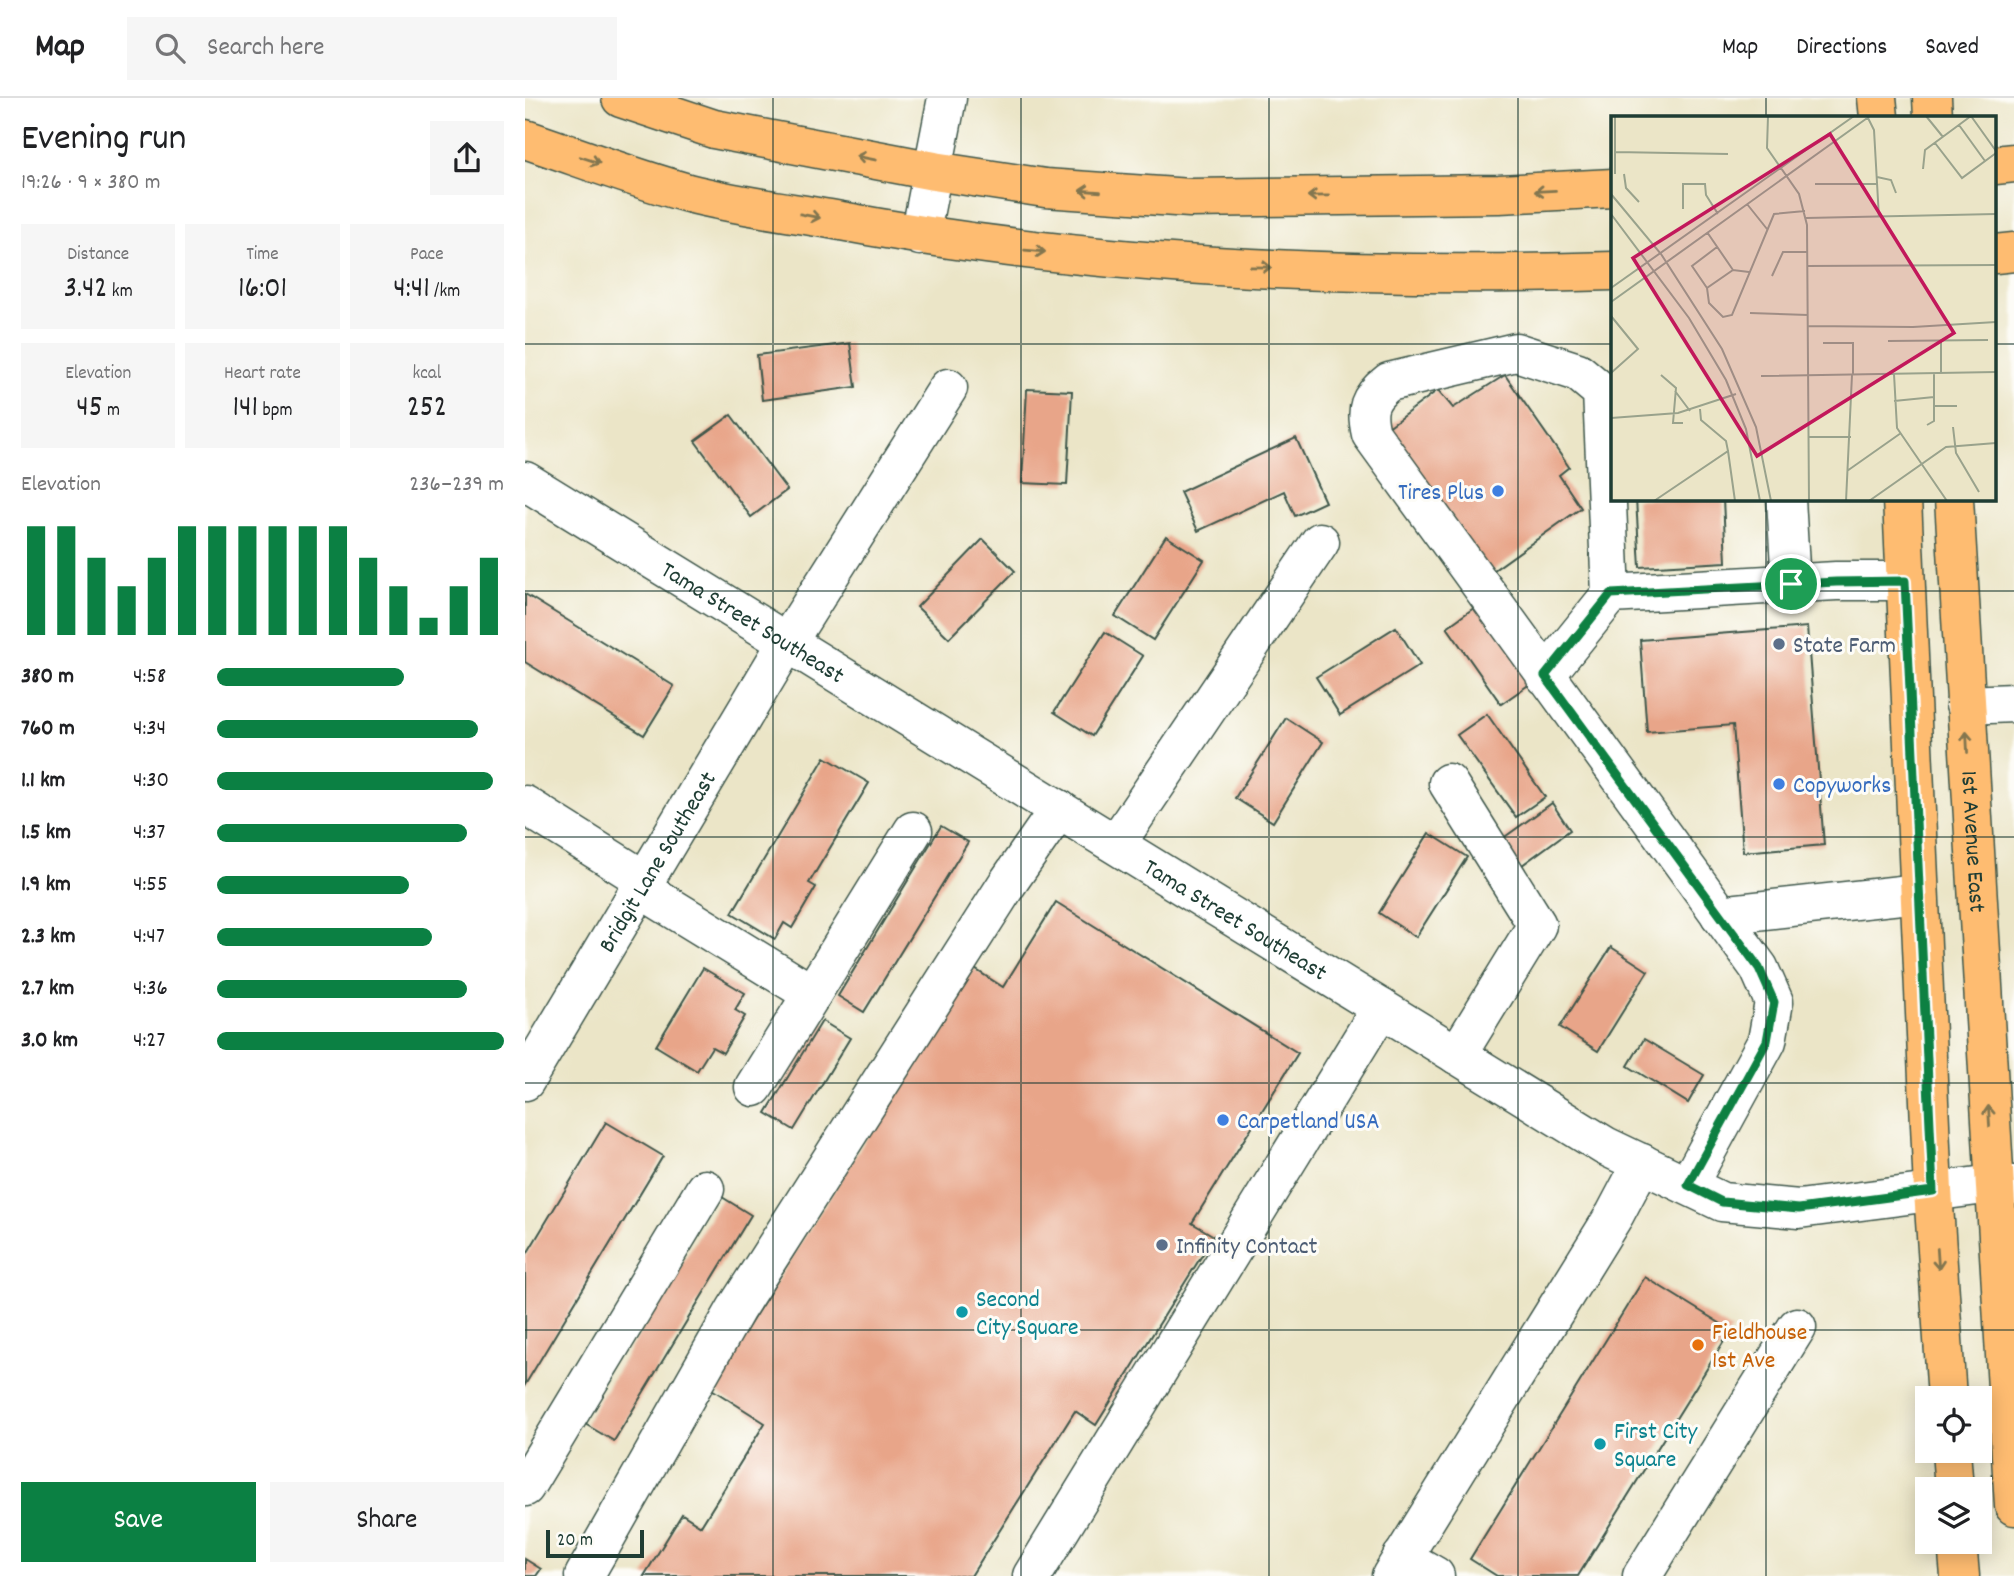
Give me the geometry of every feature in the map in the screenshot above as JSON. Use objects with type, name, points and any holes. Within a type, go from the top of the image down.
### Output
[{"type":"main road","points":[[621,98],[714,128],[934,171],[1045,188],[1190,198],[1499,194],[1611,188]]},
{"type":"main road","points":[[1877,98],[1879,116]]},
{"type":"main road","points":[[1932,98],[1933,116]]},
{"type":"main road","points":[[525,139],[689,193],[920,236],[1030,251],[1222,266],[1517,274],[1611,271]]},
{"type":"main road","points":[[1902,500],[1933,1191],[1946,1386]]},
{"type":"main road","name":"1st Avenue East","points":[[1954,500],[1965,705],[2003,1184],[2014,1506]]},
{"type":"main road","points":[[1958,1554],[1960,1576]]},
{"type":"street","points":[[920,236],[947,98]]},
{"type":"street","points":[[1545,676],[1611,594],[1608,392],[1578,372],[1516,352],[1389,382],[1373,394],[1366,412],[1371,434],[1545,676],[1759,968],[1774,1002],[1767,1041],[1688,1185]]},
{"type":"street","name":"Bridgit Lane Southeast","points":[[525,1081],[787,642],[948,388]]},
{"type":"street","name":"Tama Street Southeast","points":[[525,481],[1605,1146],[1722,1202],[1799,1209],[2003,1184]]},
{"type":"street","points":[[1786,500],[1791,584]]},
{"type":"street","points":[[1116,844],[1319,542]]},
{"type":"street","points":[[1611,594],[1905,581]]},
{"type":"street","points":[[1965,705],[2014,703]]},
{"type":"street","points":[[1447,783],[1537,925],[1457,1055]]},
{"type":"street","points":[[525,805],[812,995]]},
{"type":"street","points":[[584,1576],[736,1310],[1007,884],[1059,809]]},
{"type":"street","points":[[754,1087],[913,831]]},
{"type":"street","points":[[1720,915],[1919,893]]},
{"type":"street","points":[[1032,1576],[1381,1008]]},
{"type":"street","points":[[1435,1576],[1396,1567],[1615,1214],[1642,1163]]},
{"type":"street","points":[[527,1479],[705,1189]]},
{"type":"street","points":[[1642,1576],[1797,1327]]},
{"type":"building","points":[[850,343],[856,387],[762,400],[757,355]]},
{"type":"building","name":"Tires Plus","points":[[1505,375],[1569,467],[1559,475],[1581,508],[1487,575],[1383,431],[1438,390],[1453,408]]},
{"type":"building","points":[[1027,389],[1072,391],[1067,485],[1022,483]]},
{"type":"building","points":[[731,415],[787,490],[751,517],[695,441]]},
{"type":"building","points":[[1296,438],[1325,502],[1295,516],[1284,491],[1198,531],[1180,492]]},
{"type":"building","points":[[1636,500],[1723,500],[1726,562],[1640,567]]},
{"type":"building","points":[[1166,536],[1204,560],[1153,640],[1115,616]]},
{"type":"building","points":[[983,539],[1015,571],[949,638],[917,607]]},
{"type":"building","points":[[525,594],[674,686],[644,735],[525,662]]},
{"type":"building","points":[[1478,605],[1540,677],[1501,704],[1447,627]]},
{"type":"building","points":[[1396,627],[1420,665],[1340,715],[1316,677]]},
{"type":"building","points":[[1807,627],[1824,845],[1743,852],[1733,725],[1647,732],[1640,640]]},
{"type":"building","points":[[1105,632],[1143,656],[1092,736],[1054,712]]},
{"type":"building","points":[[1487,714],[1545,797],[1516,817],[1457,735]]},
{"type":"building","points":[[1286,718],[1323,742],[1273,822],[1235,798]]},
{"type":"building","points":[[825,757],[869,783],[809,883],[816,887],[792,928],[784,923],[775,939],[732,913]]},
{"type":"building","points":[[1552,803],[1570,830],[1514,871],[1495,844]]},
{"type":"building","points":[[941,826],[968,842],[864,1012],[838,996]]},
{"type":"building","points":[[1429,833],[1467,857],[1416,937],[1379,913]]},
{"type":"building","name":"Second City Square","points":[[1056,902],[1298,1053],[1192,1223],[1214,1236],[1096,1425],[1075,1411],[971,1576],[644,1576],[682,1514],[701,1526],[765,1423],[710,1388],[973,968],[1003,987]]},
{"type":"building","points":[[1611,947],[1648,971],[1598,1051],[1560,1027]]},
{"type":"building","points":[[703,968],[745,993],[735,1010],[745,1016],[723,1053],[712,1047],[697,1071],[656,1046]]},
{"type":"building","points":[[822,1021],[850,1038],[794,1130],[766,1113]]},
{"type":"building","points":[[1644,1039],[1704,1075],[1688,1103],[1628,1066]]},
{"type":"building","points":[[606,1122],[663,1156],[525,1385],[525,1257]]},
{"type":"building","points":[[722,1197],[751,1215],[614,1441],[585,1424]]},
{"type":"building","name":"First City Square","points":[[1645,1277],[1731,1330],[1578,1576],[1497,1576],[1470,1559]]},
{"type":"building","points":[[525,1559],[541,1569],[536,1576],[525,1576]]},
{"type":"place","name":"Tires Plus","points":[[1498,491]]},
{"type":"place","name":"State Farm","points":[[1779,644]]},
{"type":"place","name":"Copyworks","points":[[1779,784]]},
{"type":"place","name":"Carpetland USA","points":[[1223,1120]]},
{"type":"place","name":"Infinity Contact","points":[[1162,1245]]},
{"type":"place","name":"Second City Square","points":[[962,1312]]},
{"type":"place","name":"Fieldhouse 1st Ave","points":[[1698,1345]]},
{"type":"place","name":"First City Square","points":[[1600,1444]]},
{"type":"route","points":[[1905,581],[1933,1191],[1799,1209],[1722,1202],[1688,1185],[1767,1041],[1774,1002],[1759,968],[1545,676],[1611,594],[1791,584],[1905,581]]}]
